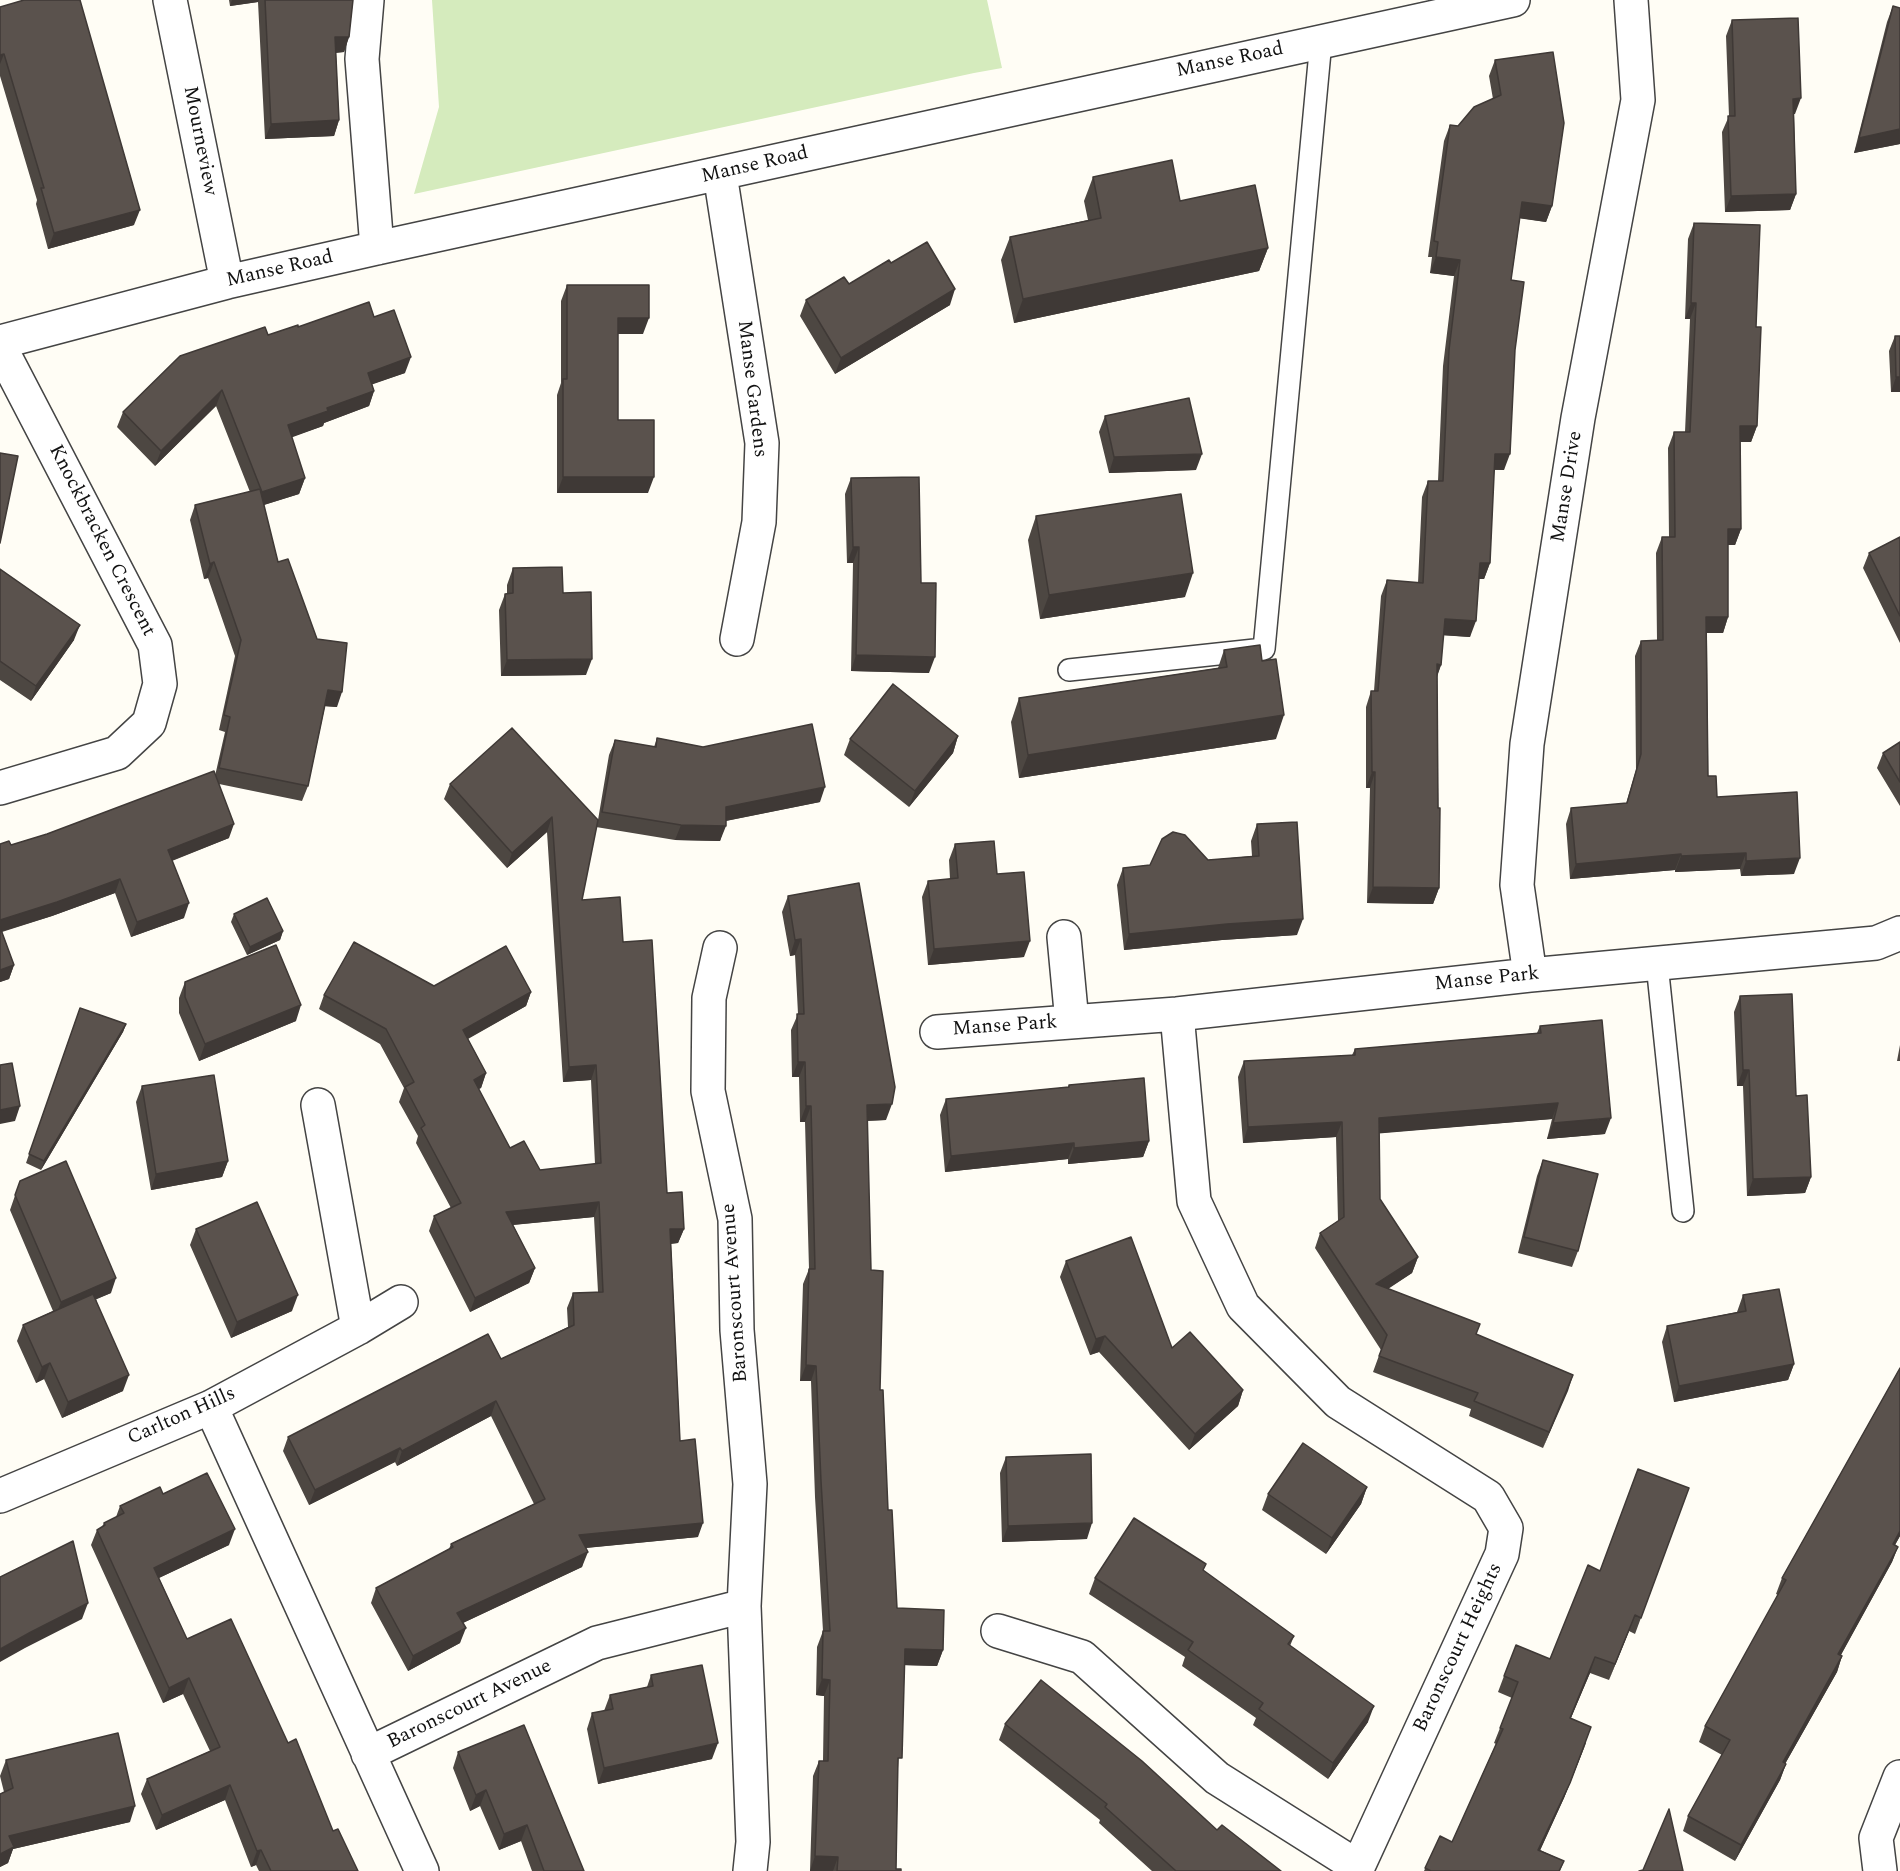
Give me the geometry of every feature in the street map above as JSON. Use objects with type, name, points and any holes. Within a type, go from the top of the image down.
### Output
[{"type":"street","name":"Mourneview","points":[[170,0],[227,282]]},
{"type":"street","points":[[367,0],[362,59],[377,248]]},
{"type":"street","name":"Manse Road","points":[[0,342],[227,282],[377,248],[1513,0]]},
{"type":"street","name":"Manse Drive","points":[[1530,975],[1517,885],[1527,744],[1578,418],[1638,100],[1632,0]]},
{"type":"street","name":"Manse Gardens","points":[[720,174],[762,443],[759,522],[737,639]]},
{"type":"street","name":"Knockbracken Crescent","points":[[0,347],[155,645],[160,684],[149,723],[117,753],[0,788]]},
{"type":"street","name":"Manse Park","points":[[937,1032],[1177,1014],[1530,975],[1876,943],[1900,933]]},
{"type":"street","name":"Manse Park","points":[[1064,937],[1072,1022]]},
{"type":"street","name":"Baronscourt Avenue","points":[[720,948],[709,998],[708,1091],[735,1219],[737,1330],[750,1484],[744,1606],[753,1842],[750,1871]]},
{"type":"street","name":"Baronscourt Heights","points":[[998,1631],[1082,1657],[1218,1778],[1357,1869],[1502,1554],[1506,1528],[1488,1497],[1338,1402],[1243,1306],[1194,1201],[1177,1014]]},
{"type":"street","points":[[318,1105],[358,1328]]},
{"type":"street","name":"Carlton Hills","points":[[0,1496],[211,1407],[358,1328],[401,1302]]},
{"type":"street","name":"Baronscourt Avenue","points":[[211,1407],[422,1871]]},
{"type":"street","name":"Baronscourt Avenue","points":[[368,1754],[597,1643],[744,1606]]},
{"type":"street","points":[[1880,1871],[1876,1838],[1900,1777]]},
{"type":"lane","points":[[1069,670],[1264,649],[1321,41]]},
{"type":"lane","points":[[1657,964],[1683,1211]]},
{"type":"green space","points":[[432,0],[987,0],[1002,68],[414,194],[439,107]]},
{"type":"building","points":[[24,0],[80,0],[140,210],[54,233],[41,188],[44,188],[4,54],[0,55],[0,7]]},
{"type":"building","points":[[265,0],[353,0],[349,37],[335,37],[339,120],[271,124]]},
{"type":"building","points":[[1893,6],[1900,8],[1900,129],[1859,138]]},
{"type":"building","points":[[1798,18],[1801,98],[1793,99],[1796,194],[1731,196],[1728,116],[1735,116],[1732,20]]},
{"type":"building","points":[[1553,52],[1564,123],[1552,206],[1522,202],[1511,280],[1524,282],[1515,350],[1510,454],[1495,454],[1490,563],[1480,563],[1476,621],[1445,619],[1441,665],[1437,664],[1439,888],[1373,887],[1375,772],[1372,772],[1371,691],[1378,691],[1387,580],[1423,583],[1428,481],[1443,481],[1449,350],[1460,260],[1436,257],[1438,242],[1434,241],[1450,125],[1458,126],[1474,107],[1501,95],[1495,60]]},
{"type":"building","points":[[1172,160],[1180,201],[1255,185],[1268,248],[1023,299],[1010,237],[1101,218],[1093,177]]},
{"type":"building","points":[[1694,223],[1760,225],[1756,327],[1761,327],[1757,426],[1740,426],[1741,529],[1728,529],[1728,617],[1706,617],[1708,776],[1716,776],[1717,797],[1797,792],[1800,858],[1746,861],[1746,853],[1681,856],[1681,854],[1576,864],[1571,808],[1627,803],[1641,754],[1641,641],[1663,640],[1662,537],[1675,537],[1674,432],[1690,432],[1696,303],[1691,303]]},
{"type":"building","points":[[927,242],[955,289],[841,358],[806,300],[844,277],[849,284],[889,260],[891,263]]},
{"type":"building","points":[[567,285],[649,285],[649,318],[618,318],[618,420],[654,420],[654,477],[563,477],[563,379],[567,379]]},
{"type":"building","points":[[369,302],[374,317],[394,310],[411,357],[368,373],[374,391],[288,425],[305,478],[262,492],[222,390],[161,451],[123,412],[180,356],[265,327],[268,335],[298,325],[298,327]]},
{"type":"building","points":[[1895,336],[1900,336],[1900,377],[1896,377]]},
{"type":"building","points":[[1189,398],[1202,454],[1114,457],[1105,416]]},
{"type":"building","points":[[0,453],[18,456],[0,543]]},
{"type":"building","points":[[919,477],[921,583],[936,583],[935,657],[856,655],[859,547],[853,547],[851,478]]},
{"type":"building","points":[[260,489],[278,562],[288,559],[317,639],[347,643],[342,692],[328,690],[308,786],[219,768],[230,717],[224,715],[241,640],[214,562],[210,564],[195,505]]},
{"type":"building","points":[[1181,494],[1193,573],[1049,595],[1036,516]]},
{"type":"building","points":[[1900,537],[1900,616],[1869,553]]},
{"type":"building","points":[[562,567],[563,593],[591,592],[592,659],[507,660],[505,594],[513,593],[513,568]]},
{"type":"building","points":[[0,569],[80,625],[36,686],[0,661]]},
{"type":"building","points":[[1260,645],[1262,661],[1276,659],[1284,715],[1028,755],[1019,698],[1227,667],[1224,650]]},
{"type":"building","points":[[893,684],[958,736],[915,791],[850,739]]},
{"type":"building","points":[[812,724],[825,787],[726,807],[726,826],[681,825],[602,812],[615,740],[656,747],[657,738],[703,747]]},
{"type":"building","points":[[512,728],[598,820],[582,900],[620,897],[623,942],[652,940],[667,1193],[682,1192],[684,1229],[670,1229],[680,1441],[695,1439],[703,1523],[579,1535],[588,1552],[457,1613],[466,1628],[413,1656],[376,1588],[453,1547],[451,1544],[545,1499],[496,1401],[402,1451],[400,1448],[315,1490],[288,1437],[488,1334],[501,1359],[574,1325],[573,1293],[603,1292],[599,1202],[506,1212],[535,1268],[475,1298],[434,1216],[461,1203],[421,1128],[425,1125],[405,1087],[414,1082],[386,1029],[324,995],[354,942],[434,986],[506,946],[531,992],[463,1030],[486,1073],[474,1080],[510,1148],[524,1141],[540,1170],[601,1163],[596,1065],[569,1067],[552,817],[512,853],[450,784]]},
{"type":"building","points":[[1900,742],[1900,782],[1883,753]]},
{"type":"building","points":[[214,771],[234,824],[168,850],[189,903],[137,922],[120,879],[0,920],[0,844],[9,841],[11,845],[47,834]]},
{"type":"building","points":[[1297,822],[1303,919],[1129,934],[1123,868],[1150,865],[1162,839],[1173,832],[1185,835],[1208,860],[1259,856],[1257,824]]},
{"type":"building","points":[[994,841],[997,874],[1024,872],[1030,941],[934,949],[928,881],[958,878],[955,844]]},
{"type":"building","points":[[859,883],[895,1087],[892,1104],[867,1105],[871,1270],[883,1271],[880,1390],[883,1390],[888,1510],[892,1510],[897,1608],[944,1610],[943,1650],[905,1649],[902,1758],[898,1758],[896,1869],[901,1869],[901,1871],[837,1871],[838,1857],[815,1856],[819,1761],[828,1761],[830,1680],[822,1679],[823,1631],[830,1631],[816,1366],[806,1365],[809,1269],[815,1269],[811,1106],[806,1106],[805,1062],[798,1062],[797,1014],[804,1014],[801,939],[795,940],[788,896]]},
{"type":"building","points":[[267,898],[283,931],[250,947],[234,914]]},
{"type":"building","points":[[0,927],[14,965],[0,970]]},
{"type":"building","points":[[276,945],[301,1005],[205,1044],[185,997],[185,982]]},
{"type":"building","points":[[1792,994],[1796,1096],[1807,1095],[1811,1177],[1753,1179],[1749,1070],[1743,1070],[1740,996]]},
{"type":"building","points":[[80,1008],[126,1024],[44,1161],[29,1154]]},
{"type":"building","points":[[1602,1020],[1611,1118],[1553,1123],[1558,1103],[1379,1118],[1380,1199],[1418,1257],[1376,1284],[1480,1324],[1476,1334],[1573,1375],[1549,1432],[1474,1401],[1478,1393],[1379,1356],[1387,1335],[1320,1233],[1344,1217],[1342,1122],[1248,1127],[1244,1061],[1355,1055],[1355,1049],[1541,1033],[1540,1026]]},
{"type":"building","points":[[12,1063],[20,1106],[0,1110],[0,1065]]},
{"type":"building","points":[[214,1075],[228,1161],[156,1174],[142,1086]]},
{"type":"building","points":[[1144,1078],[1149,1141],[1074,1148],[1074,1143],[951,1156],[946,1099]]},
{"type":"building","points":[[1543,1160],[1598,1174],[1578,1251],[1524,1237]]},
{"type":"building","points":[[66,1161],[116,1278],[61,1302],[15,1195],[20,1181]]},
{"type":"building","points":[[257,1202],[298,1295],[237,1322],[196,1229]]},
{"type":"building","points":[[1131,1237],[1172,1348],[1190,1332],[1243,1390],[1195,1434],[1105,1336],[1096,1339],[1066,1261]]},
{"type":"building","points":[[1779,1289],[1794,1364],[1679,1386],[1667,1326],[1746,1311],[1743,1295]]},
{"type":"building","points":[[93,1294],[129,1375],[68,1402],[50,1363],[42,1367],[23,1325]]},
{"type":"building","points":[[1900,1368],[1900,1531],[1893,1544],[1898,1547],[1838,1654],[1842,1656],[1783,1762],[1786,1764],[1741,1845],[1688,1816],[1730,1740],[1705,1726],[1786,1580],[1782,1578]]},
{"type":"building","points":[[1303,1443],[1367,1487],[1332,1538],[1268,1494]]},
{"type":"building","points":[[1091,1454],[1092,1523],[1008,1526],[1006,1457]]},
{"type":"building","points":[[1638,1469],[1689,1488],[1641,1618],[1635,1615],[1615,1664],[1595,1657],[1570,1718],[1591,1727],[1570,1783],[1538,1850],[1564,1861],[1559,1871],[1431,1871],[1425,1868],[1440,1836],[1452,1842],[1503,1729],[1500,1728],[1518,1682],[1504,1676],[1516,1645],[1550,1659],[1588,1565],[1600,1571]]},
{"type":"building","points":[[207,1473],[235,1529],[154,1568],[187,1639],[231,1619],[288,1743],[296,1739],[333,1831],[338,1829],[358,1871],[271,1871],[261,1850],[257,1851],[230,1785],[162,1815],[147,1779],[220,1747],[189,1678],[169,1688],[97,1530],[105,1525],[104,1523],[124,1513],[120,1506],[160,1487],[163,1494]]},
{"type":"building","points":[[1134,1518],[1206,1564],[1203,1570],[1294,1636],[1288,1644],[1374,1706],[1333,1763],[1259,1709],[1263,1703],[1188,1650],[1193,1642],[1095,1578]]},
{"type":"building","points":[[73,1541],[88,1603],[0,1649],[0,1577]]},
{"type":"building","points":[[702,1665],[718,1743],[604,1768],[592,1713],[613,1709],[610,1695],[653,1686],[651,1675]]},
{"type":"building","points":[[1041,1680],[1142,1761],[1217,1830],[1222,1825],[1281,1871],[1176,1871],[1105,1807],[1107,1804],[1005,1724]]},
{"type":"building","points":[[524,1725],[584,1871],[544,1871],[527,1825],[504,1834],[486,1790],[476,1795],[458,1752]]},
{"type":"building","points":[[118,1733],[135,1806],[9,1836],[14,1847],[0,1854],[0,1794],[13,1788],[6,1760]]},
{"type":"building","points":[[1669,1809],[1683,1871],[1639,1871],[1643,1870]]}]
